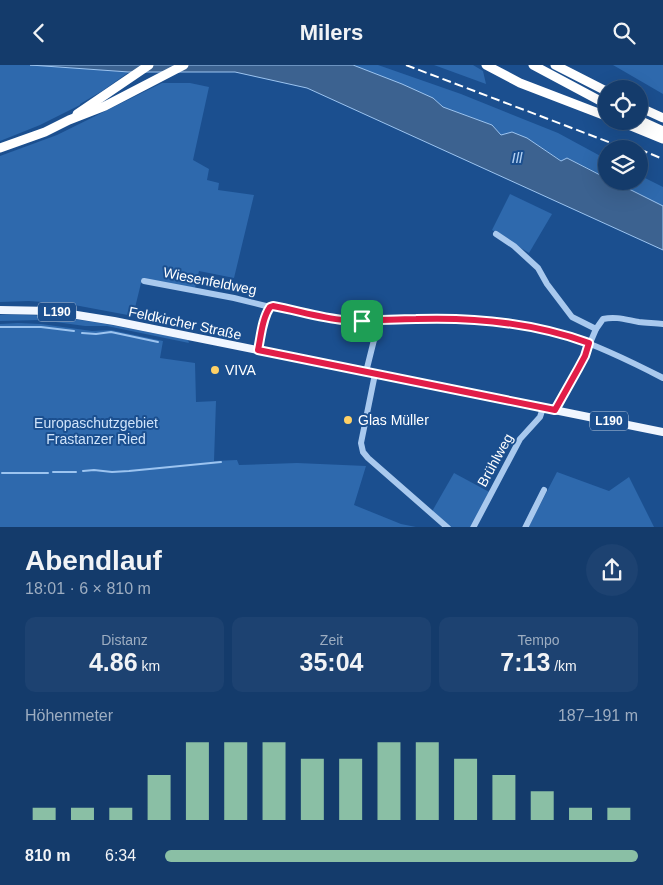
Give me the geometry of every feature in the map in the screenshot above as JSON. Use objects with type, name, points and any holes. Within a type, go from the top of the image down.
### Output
[{"type":"highway","points":[[69,120],[148,65]]},
{"type":"highway","points":[[0,148],[92,112],[184,65]]},
{"type":"highway","points":[[486,65],[520,83],[598,113]]},
{"type":"highway","points":[[533,65],[598,100]]},
{"type":"highway","points":[[555,65],[598,87]]},
{"type":"highway","points":[[648,111],[663,118]]},
{"type":"highway","points":[[648,124],[663,131]]},
{"type":"highway","points":[[641,130],[663,139]]},
{"type":"main road","name":"Feldkircher Straße","points":[[0,310],[52,311],[114,321],[663,432]]},
{"type":"street","points":[[496,234],[514,246],[538,268],[547,284],[572,317],[596,329]]},
{"type":"street","name":"Wiesenfeldweg","points":[[144,281],[344,320],[443,318],[524,326],[589,343],[663,378]]},
{"type":"street","name":"Wiesenfeldweg","points":[[258,350],[265,319],[270,307]]},
{"type":"street","points":[[555,410],[585,356],[596,329],[603,319],[611,317],[663,324]]},
{"type":"street","points":[[366,372],[377,320]]},
{"type":"street","points":[[376,374],[361,443],[363,452],[448,527]]},
{"type":"street","name":"Brühlweg","points":[[473,527],[520,439],[540,417],[543,408]]},
{"type":"street","points":[[525,527],[544,490]]},
{"type":"green space","points":[[0,65],[39,65],[129,72],[80,105],[40,125],[0,141]]},
{"type":"green space","points":[[353,65],[378,65],[461,94],[558,133],[598,155],[598,174],[568,158],[562,161],[527,138],[501,135],[492,125],[443,107],[433,98]]},
{"type":"green space","points":[[434,65],[473,65],[483,71],[486,84]]},
{"type":"green space","points":[[613,65],[663,65],[663,94],[648,85],[648,80],[639,80]]},
{"type":"green space","points":[[162,83],[190,83],[209,87],[193,160],[209,169],[207,180],[219,183],[218,190],[254,195],[234,278],[199,271],[195,288],[142,279],[133,316],[69,304],[29,301],[0,302],[0,156],[57,135]]},
{"type":"green space","points":[[648,180],[663,187],[663,206],[631,190],[648,190]]},
{"type":"green space","points":[[510,194],[552,214],[529,253],[492,230]]},
{"type":"green space","points":[[0,315],[47,316],[94,322],[188,340],[189,343],[107,326],[85,326],[41,320],[0,321]]},
{"type":"green space","name":"Europaschutzgebiet Frastanzer Ried","points":[[18,323],[92,331],[111,330],[163,341],[160,358],[195,363],[196,402],[216,401],[214,461],[237,460],[239,465],[297,463],[366,466],[354,505],[401,524],[416,527],[0,527],[0,324]]},
{"type":"green space","points":[[557,472],[609,491],[629,477],[654,527],[529,527]]},
{"type":"green space","points":[[454,473],[493,494],[476,527],[443,527],[430,515]]},
{"type":"water","name":"Ill","points":[[30,65],[353,65],[433,98],[443,107],[492,125],[501,135],[512,132],[527,138],[561,161],[567,158],[598,174],[598,190],[631,190],[663,206],[663,250],[307,88],[235,72],[129,72]]},
{"type":"waterway","points":[[0,327],[41,327],[74,331]]},
{"type":"waterway","points":[[82,333],[111,332],[158,342]]},
{"type":"waterway","points":[[83,471],[129,471],[221,462]]},
{"type":"waterway","points":[[53,472],[76,472]]},
{"type":"waterway","points":[[2,473],[48,473]]},
{"type":"railway","points":[[406,65],[603,140]]},
{"type":"railway","points":[[648,153],[663,159]]},
{"type":"place","name":"VIVA","points":[[215,370]]},
{"type":"place","name":"Glas Müller","points":[[348,420]]},
{"type":"route","points":[[273,306],[330,318],[362,321],[443,318],[478,320],[524,326],[565,335],[589,343],[585,356],[555,410],[258,350],[268,309],[273,306]]}]
